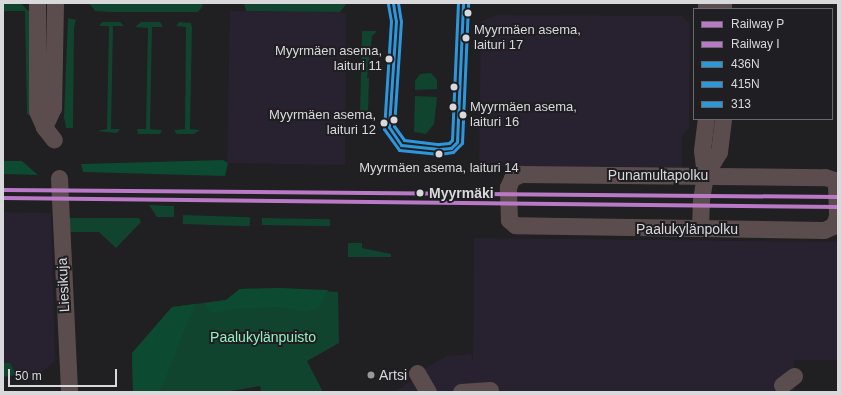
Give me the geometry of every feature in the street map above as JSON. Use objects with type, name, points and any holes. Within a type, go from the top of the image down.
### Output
[{"type":"street","points":[[37,3],[38,111],[49,133],[53,108],[55,3]]},
{"type":"street","points":[[700,228],[701,200],[705,175],[702,150],[706,120]]},
{"type":"street","points":[[705,175],[719,152],[723,120]]},
{"type":"street","name":"Punamultapolku","points":[[515,225],[509,220],[508,187],[512,178],[520,174],[705,175],[829,178],[836,185],[837,202]]},
{"type":"street","name":"Liesikuja","points":[[59,178],[69,392]]},
{"type":"street","name":"Paalukylänpolku","points":[[515,225],[828,229],[836,222],[837,202]]},
{"type":"street","points":[[417,373],[428,392]]},
{"type":"street","points":[[461,392],[465,390],[490,390]]},
{"type":"shaded area","points":[[230,11],[340,12],[346,15],[345,165],[227,163]]},
{"type":"shaded area","points":[[497,15],[682,16],[690,24],[689,128],[682,136],[682,167],[479,166],[481,21]]},
{"type":"shaded area","points":[[3,212],[51,213],[55,361],[40,373],[44,379],[36,384],[32,378],[16,375],[10,364],[3,363]]},
{"type":"shaded area","points":[[474,238],[838,242],[838,360],[794,360],[794,392],[393,392],[412,381],[409,377],[447,356],[471,354],[473,363]]},
{"type":"green space","points":[[3,3],[21,3],[31,14],[30,114],[27,115],[25,11],[3,11]]},
{"type":"green space","points":[[89,3],[202,3],[203,6],[198,12],[111,12],[95,11]]},
{"type":"green space","points":[[244,3],[347,3],[340,12],[246,11]]},
{"type":"green space","points":[[68,18],[76,20],[74,28],[73,128],[66,128],[64,117]]},
{"type":"green space","points":[[102,22],[120,22],[124,26],[113,26],[111,129],[120,129],[117,133],[97,131],[107,129],[109,26],[99,26]]},
{"type":"green space","points":[[141,22],[160,22],[163,27],[152,27],[150,129],[162,130],[160,134],[138,134],[137,129],[146,129],[148,28],[135,27]]},
{"type":"green space","points":[[179,22],[191,23],[192,27],[190,129],[200,130],[194,134],[177,134],[175,132],[175,130],[185,129],[186,27],[176,26]]},
{"type":"green space","points":[[362,31],[377,31],[372,36],[367,78],[369,78],[368,114],[360,114]]},
{"type":"green space","points":[[431,73],[437,80],[437,89],[415,90],[415,81],[420,74]]},
{"type":"green space","points":[[415,96],[437,97],[434,124],[426,134],[414,132]]},
{"type":"green space","points":[[223,160],[228,163],[225,176],[83,172],[81,164]]},
{"type":"green space","points":[[3,161],[22,161],[38,175],[3,174]]},
{"type":"green space","points":[[149,205],[174,206],[174,217],[157,217]]},
{"type":"green space","points":[[183,215],[250,217],[250,226],[183,224]]},
{"type":"green space","points":[[68,218],[139,218],[141,222],[116,248],[99,232],[68,232]]},
{"type":"green space","points":[[262,218],[330,219],[330,226],[262,225]]},
{"type":"green space","points":[[348,243],[362,243],[362,248],[391,254],[391,257],[348,257]]},
{"type":"green space","name":"Paalukylänpuisto","points":[[278,288],[338,292],[339,343],[307,361],[323,392],[261,392],[260,386],[225,392],[133,392],[132,353],[172,307],[226,300],[240,289]]},
{"type":"green space","points":[[278,288],[328,290],[318,309],[304,312],[280,307],[234,309],[211,312],[205,307],[205,303],[226,300],[240,289]]},
{"type":"green space","points":[[195,304],[160,392],[133,392],[132,353],[172,307]]},
{"type":"green space","points":[[3,363],[10,363],[16,375],[3,377]]},
{"type":"rail line","name":"I","points":[[3,190],[838,197]]},
{"type":"rail line","name":"P","points":[[3,198],[838,207]]},
{"type":"transit line","name":"436N","points":[[393,3],[396,21],[389,127],[401,145],[439,149],[451,148],[457,142],[463,3]]},
{"type":"transit line","name":"313","points":[[398,3],[401,21],[394,126],[404,140],[439,144],[449,143],[452,140],[458,3]]},
{"type":"transit line","name":"415N","points":[[388,4],[391,21],[384,129],[399,150],[439,154],[453,152],[462,143],[468,3]]},
{"type":"place","name":"Myyrmäen asema, laituri 17","points":[[466,38]]},
{"type":"place","name":"Myyrmäen asema, laituri 11","points":[[389,59]]},
{"type":"place","name":"Myyrmäen asema, laituri 16","points":[[463,115]]},
{"type":"place","name":"Myyrmäen asema, laituri 12","points":[[384,123]]},
{"type":"place","name":"Myyrmäen asema, laituri 14","points":[[439,154]]},
{"type":"place","name":"Myyrmäki","points":[[420,193]]},
{"type":"place","name":"Artsi","points":[[371,375]]}]
